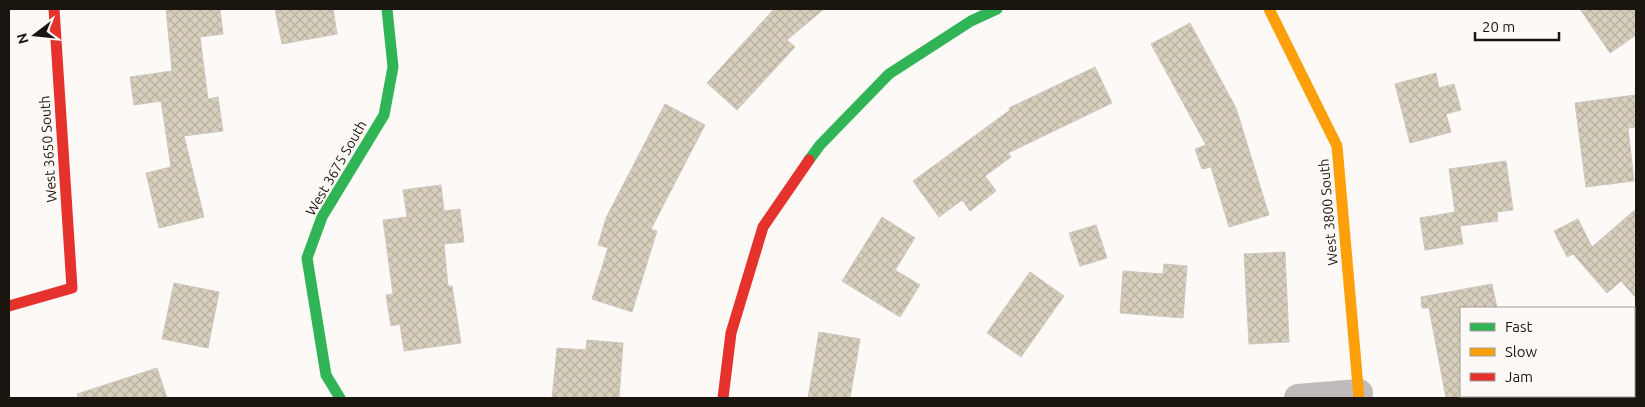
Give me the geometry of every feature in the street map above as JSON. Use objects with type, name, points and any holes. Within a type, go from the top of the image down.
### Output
[{"type":"street","name":"West 3650 South","points":[[9,306],[72,288],[54,9]]},
{"type":"street","name":"West 3675 South","points":[[340,398],[326,375],[307,258],[322,217],[384,115],[393,67],[387,9]]},
{"type":"street","points":[[723,398],[730,334],[762,227],[820,145],[889,74],[968,15],[997,9]]},
{"type":"street","name":"West 3800 South","points":[[1269,9],[1337,146],[1359,395]]},
{"type":"street","points":[[1298,398],[1359,395]]},
{"type":"building","points":[[166,9],[220,9],[223,34],[200,37],[208,99],[218,97],[223,131],[184,136],[204,217],[159,228],[146,173],[171,167],[161,101],[134,105],[130,77],[172,71]]},
{"type":"building","points":[[275,9],[333,9],[337,34],[282,44]]},
{"type":"building","points":[[774,9],[824,9],[787,40],[795,47],[737,110],[707,83]]},
{"type":"building","points":[[1580,9],[1636,9],[1636,35],[1610,53]]},
{"type":"building","points":[[1190,23],[1236,108],[1269,215],[1229,227],[1211,167],[1202,169],[1195,149],[1206,145],[1151,44]]},
{"type":"building","points":[[1095,67],[1112,103],[1008,153],[1011,157],[985,176],[996,191],[970,211],[962,200],[939,217],[913,181],[1010,110],[1009,108]]},
{"type":"building","points":[[1436,73],[1439,88],[1454,84],[1461,110],[1446,114],[1451,132],[1410,143],[1395,84]]},
{"type":"building","points":[[1635,95],[1636,127],[1628,128],[1634,181],[1586,187],[1575,103]]},
{"type":"building","points":[[665,104],[705,125],[651,229],[657,231],[632,312],[592,299],[608,248],[598,245],[606,218]]},
{"type":"building","points":[[1506,161],[1513,210],[1497,212],[1498,221],[1460,226],[1463,244],[1425,250],[1420,218],[1455,212],[1449,169]]},
{"type":"building","points":[[441,185],[444,211],[460,209],[464,242],[444,244],[448,286],[452,286],[461,343],[404,351],[400,324],[391,326],[386,295],[393,294],[383,220],[407,217],[403,190]]},
{"type":"building","points":[[1636,209],[1636,298],[1621,281],[1607,293],[1573,254],[1567,257],[1554,231],[1578,219],[1592,247]]},
{"type":"building","points":[[882,217],[915,238],[895,270],[920,285],[900,317],[842,281]]},
{"type":"building","points":[[1096,225],[1107,258],[1080,266],[1069,233]]},
{"type":"building","points":[[1285,252],[1289,342],[1249,344],[1244,254]]},
{"type":"building","points":[[1164,264],[1187,266],[1183,318],[1120,313],[1123,271],[1163,274]]},
{"type":"building","points":[[1030,272],[1064,296],[1021,357],[987,333]]},
{"type":"building","points":[[174,283],[219,292],[208,348],[162,339]]},
{"type":"building","points":[[1492,284],[1497,307],[1460,307],[1461,398],[1446,398],[1429,308],[1422,308],[1421,297]]},
{"type":"building","points":[[819,332],[860,339],[850,398],[808,398]]},
{"type":"building","points":[[587,340],[623,343],[619,398],[552,398],[557,348],[586,350]]},
{"type":"building","points":[[157,368],[167,398],[78,398],[77,394]]},
{"type":"traffic: fast","points":[[340,398],[326,375],[307,258],[322,217],[384,115],[393,67],[387,9]]},
{"type":"traffic: fast","points":[[809,160],[820,145],[889,74],[971,21],[997,9]]},
{"type":"traffic: slow","points":[[1269,9],[1337,146],[1359,398]]},
{"type":"traffic: jam","points":[[9,306],[72,288],[54,9]]},
{"type":"traffic: jam","points":[[723,398],[731,333],[763,227],[809,160]]}]
